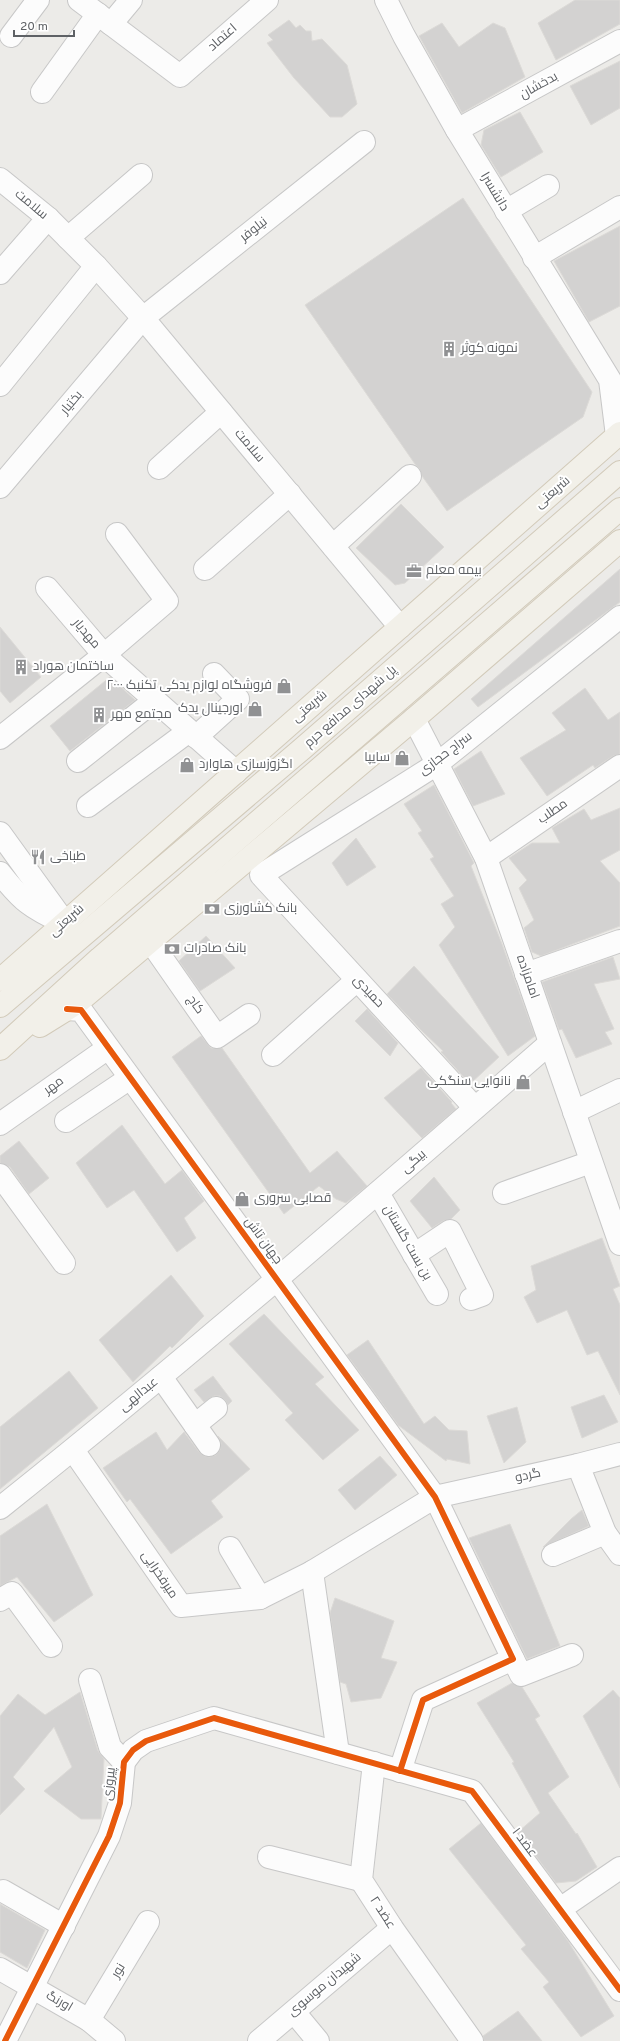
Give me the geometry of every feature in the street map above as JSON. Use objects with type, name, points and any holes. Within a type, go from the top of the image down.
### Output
[{"type":"main road","name":"شریعتی","points":[[0,1006],[72,931],[236,772],[618,435]]},
{"type":"main road","points":[[594,457],[608,461],[620,468]]},
{"type":"main road","name":"پل شهدای مدافع حرم","points":[[72,931],[302,750],[620,472]]},
{"type":"main road","name":"پل شهدای مدافع حرم","points":[[0,1050],[100,958],[620,509]]},
{"type":"main road","points":[[0,1050],[77,1005],[150,941],[414,719],[620,540]]},
{"type":"main road","name":"شریعتی","points":[[0,980],[72,931]]},
{"type":"street","points":[[11,36],[38,0]]},
{"type":"street","points":[[79,0],[104,19]]},
{"type":"street","points":[[42,92],[104,19],[131,0]]},
{"type":"street","name":"اعتماد","points":[[104,19],[180,76],[267,0]]},
{"type":"street","name":"دانشسرا","points":[[386,0],[404,36],[457,130],[534,258],[615,381],[618,435]]},
{"type":"street","name":"بدخشان","points":[[457,130],[620,41]]},
{"type":"street","name":"نیلوفر","points":[[143,318],[364,142]]},
{"type":"street","points":[[68,238],[141,175]]},
{"type":"street","name":"سلامت","points":[[0,179],[48,218],[96,266],[143,318],[400,627]]},
{"type":"street","points":[[506,211],[548,186]]},
{"type":"street","points":[[534,258],[620,207]]},
{"type":"street","points":[[0,273],[48,218]]},
{"type":"street","points":[[0,385],[96,266]]},
{"type":"street","name":"بختیار","points":[[0,487],[143,318]]},
{"type":"street","points":[[159,468],[221,412]]},
{"type":"street","points":[[333,546],[410,476]]},
{"type":"street","points":[[205,569],[290,494]]},
{"type":"street","points":[[0,738],[104,655],[167,601],[117,534]]},
{"type":"street","name":"مهدیار","points":[[47,588],[104,655],[236,772]]},
{"type":"street","name":"سراج حجازی","points":[[261,875],[437,764],[620,617]]},
{"type":"street","points":[[88,806],[193,734],[238,699],[214,674]]},
{"type":"street","points":[[78,761],[155,700]]},
{"type":"street","name":"امامزاده","points":[[414,719],[486,858],[620,1244]]},
{"type":"street","name":"مطلب","points":[[486,858],[620,766]]},
{"type":"street","points":[[0,833],[72,931]]},
{"type":"street","points":[[0,872],[24,901],[72,931]]},
{"type":"street","name":"حمیدی","points":[[261,875],[475,1108]]},
{"type":"street","name":"کاج","points":[[150,941],[217,1036],[249,1015]]},
{"type":"street","points":[[526,974],[620,941]]},
{"type":"street","points":[[273,1055],[357,980]]},
{"type":"street","name":"جهان تاش","points":[[77,1005],[435,1497],[521,1675],[572,1655]]},
{"type":"street","name":"بیگی","points":[[277,1280],[550,1043]]},
{"type":"street","name":"مهر","points":[[0,1124],[108,1048]]},
{"type":"street","points":[[66,1121],[130,1078]]},
{"type":"street","points":[[574,1112],[620,1090]]},
{"type":"street","points":[[504,1193],[591,1162]]},
{"type":"street","points":[[0,1175],[64,1263]]},
{"type":"street","name":"بن بست گلستان","points":[[378,1193],[437,1294]]},
{"type":"street","points":[[414,1255],[450,1231],[482,1295],[471,1299]]},
{"type":"street","name":"عبدالهی","points":[[0,1508],[73,1450],[277,1280]]},
{"type":"street","points":[[161,1377],[209,1444]]},
{"type":"street","points":[[195,1425],[216,1408]]},
{"type":"street","name":"میرفخرایی","points":[[73,1450],[181,1606],[260,1598],[312,1572],[435,1497]]},
{"type":"street","name":"گردو","points":[[435,1497],[578,1465],[620,1454]]},
{"type":"street","points":[[578,1465],[605,1533],[620,1554]]},
{"type":"street","points":[[553,1555],[605,1533]]},
{"type":"street","points":[[230,1548],[260,1598]]},
{"type":"street","points":[[312,1572],[338,1753]]},
{"type":"street","points":[[0,1600],[12,1593],[51,1646]]},
{"type":"street","points":[[400,1771],[423,1700],[513,1659]]},
{"type":"street","points":[[90,1680],[110,1747],[124,1762]]},
{"type":"street","name":"پیروزی","points":[[5,2041],[109,1836],[120,1802],[124,1762],[133,1750],[146,1741],[214,1718],[374,1763]]},
{"type":"street","points":[[269,1857],[361,1880],[374,1763]]},
{"type":"street","name":"عضد ۱","points":[[374,1763],[472,1791],[620,1989]]},
{"type":"street","points":[[560,1909],[620,1868]]},
{"type":"street","name":"عضد ۲","points":[[361,1880],[392,1928],[472,2041]]},
{"type":"street","points":[[3,1891],[64,1926]]},
{"type":"street","name":"نور","points":[[89,2020],[148,1922]]},
{"type":"street","name":"شهیدان موسوی","points":[[259,2041],[392,1928]]},
{"type":"street","name":"اورنگ","points":[[0,1969],[89,2020],[114,2041]]},
{"type":"street","points":[[294,2012],[318,2041]]},
{"type":"building","points":[[575,0],[620,0],[620,24],[556,60],[538,23]]},
{"type":"building","points":[[289,20],[296,28],[300,25],[306,31],[311,31],[312,41],[322,39],[347,65],[357,104],[342,117],[330,117],[294,78],[267,43],[273,40],[268,35]]},
{"type":"building","points":[[442,23],[459,47],[493,23],[505,28],[525,77],[462,113],[419,36]]},
{"type":"building","points":[[620,61],[620,108],[591,125],[570,86]]},
{"type":"building","points":[[520,112],[543,152],[501,177],[481,145],[484,130]]},
{"type":"building","name":"نمونه کوثر","points":[[463,198],[592,392],[583,417],[447,511],[422,476],[419,468],[305,305]]},
{"type":"building","points":[[620,226],[620,306],[589,322],[554,261]]},
{"type":"building","points":[[401,504],[444,547],[405,583],[395,585],[356,548]]},
{"type":"building","points":[[620,569],[620,602],[478,707],[471,699]]},
{"type":"building","points":[[0,627],[41,677],[10,703],[0,691]]},
{"type":"building","name":"مجتمع مهر","points":[[110,677],[135,700],[70,751],[50,726]]},
{"type":"building","points":[[585,688],[608,720],[620,712],[620,754],[613,756],[595,768],[593,765],[547,796],[520,758],[566,730],[552,713]]},
{"type":"building","points":[[481,751],[505,794],[473,806],[454,769]]},
{"type":"building","points":[[434,785],[474,863],[471,866],[502,944],[535,1036],[508,1056],[439,945],[455,927],[441,904],[454,896],[430,859],[434,857],[418,833],[422,831],[404,804]]},
{"type":"building","points":[[620,808],[620,850],[600,861],[620,883],[620,926],[541,956],[532,952],[524,928],[534,920],[519,888],[527,880],[509,858],[532,843],[560,843],[552,828],[584,809],[591,820]]},
{"type":"building","points":[[356,838],[376,867],[347,886],[332,863]]},
{"type":"building","points":[[206,936],[235,968],[200,991],[179,961]]},
{"type":"building","points":[[613,957],[620,979],[594,984],[614,1029],[605,1032],[612,1044],[576,1058],[562,1029],[559,1030],[542,982]]},
{"type":"building","points":[[414,966],[499,1057],[470,1084],[441,1052],[443,1051],[387,994]]},
{"type":"building","points":[[367,1009],[398,1043],[390,1056],[355,1021]]},
{"type":"building","points":[[201,1036],[211,1048],[222,1048],[310,1173],[337,1151],[367,1186],[346,1203],[336,1199],[319,1186],[284,1214],[172,1057]]},
{"type":"building","points":[[421,1068],[452,1102],[451,1103],[456,1109],[422,1138],[384,1098]]},
{"type":"building","points":[[122,1125],[165,1184],[182,1170],[204,1201],[184,1218],[196,1238],[177,1252],[134,1190],[107,1208],[76,1163]]},
{"type":"building","points":[[19,1141],[49,1178],[29,1194],[10,1167],[0,1163],[0,1156]]},
{"type":"building","points":[[434,1177],[460,1210],[451,1219],[443,1221],[432,1228],[410,1201]]},
{"type":"building","points":[[602,1238],[620,1286],[613,1289],[620,1305],[620,1395],[598,1351],[587,1355],[567,1310],[537,1323],[524,1297],[536,1290],[531,1266]]},
{"type":"building","points":[[171,1275],[204,1316],[172,1348],[170,1346],[133,1382],[99,1340]]},
{"type":"building","points":[[264,1314],[324,1377],[315,1384],[359,1430],[323,1460],[285,1420],[293,1413],[229,1344]]},
{"type":"building","points":[[368,1340],[424,1424],[435,1416],[449,1430],[467,1431],[470,1464],[447,1459],[446,1461],[398,1425],[347,1355]]},
{"type":"building","points":[[69,1371],[98,1408],[0,1489],[0,1427]]},
{"type":"building","points":[[213,1376],[232,1401],[228,1405],[220,1396],[214,1396],[204,1402],[194,1390]]},
{"type":"building","points":[[604,1395],[618,1422],[582,1438],[571,1407]]},
{"type":"building","points":[[517,1407],[526,1442],[504,1463],[487,1416]]},
{"type":"building","points":[[156,1432],[167,1450],[184,1432],[199,1452],[204,1456],[210,1457],[216,1455],[220,1450],[221,1443],[218,1436],[250,1469],[211,1501],[223,1517],[171,1554],[130,1499],[127,1502],[103,1468]]},
{"type":"building","points":[[380,1456],[397,1475],[355,1510],[338,1490]]},
{"type":"building","points":[[47,1504],[93,1595],[54,1622],[17,1577],[0,1586],[0,1536]]},
{"type":"building","points":[[582,1510],[589,1526],[543,1547],[571,1519]]},
{"type":"building","points":[[510,1524],[560,1646],[527,1659],[469,1538]]},
{"type":"building","points":[[335,1598],[394,1621],[381,1658],[397,1662],[381,1698],[351,1702],[346,1684],[340,1682],[330,1613]]},
{"type":"building","points":[[512,1683],[522,1687],[540,1716],[535,1719],[569,1777],[548,1793],[576,1834],[577,1833],[597,1867],[576,1881],[556,1883],[518,1832],[540,1813],[512,1763],[514,1762],[477,1703]]},
{"type":"building","points":[[613,1690],[620,1698],[620,1788],[583,1716]]},
{"type":"building","points":[[80,1692],[98,1751],[104,1759],[101,1819],[81,1819],[44,1791],[72,1767],[54,1727],[13,1777],[25,1789],[0,1815],[0,1716],[18,1694],[45,1715]]},
{"type":"building","points":[[481,1823],[568,1941],[614,2016],[581,2037],[543,1987],[549,1982],[521,1949],[526,1945],[449,1849]]},
{"type":"building","points":[[0,1904],[45,1930],[27,1968],[0,1952]]},
{"type":"building","points":[[518,2011],[542,2041],[484,2041],[483,2036]]},
{"type":"cycle path","points":[[67,1009],[81,1010],[435,1497],[513,1659],[423,1700],[400,1771]]},
{"type":"cycle path","points":[[5,2041],[109,1836],[120,1803],[124,1762],[133,1750],[146,1741],[214,1718],[472,1791],[620,1990]]},
{"type":"place","name":"نمونه کوثر","points":[[449,349]]},
{"type":"place","name":"بیمه معلم","points":[[414,571]]},
{"type":"place","name":"ساختمان هوراد","points":[[21,667]]},
{"type":"place","name":"فروشگاه لوازم یدکی تکنیک ۲۰۰۰","points":[[284,686]]},
{"type":"place","name":"اورجینال یدک","points":[[255,709]]},
{"type":"place","name":"مجتمع مهر","points":[[99,715]]},
{"type":"place","name":"سایپا","points":[[402,758]]},
{"type":"place","name":"اگزوزسازی هاوارد","points":[[187,765]]},
{"type":"place","name":"طباخی","points":[[38,857]]},
{"type":"place","name":"بانک کشاورزی","points":[[212,909]]},
{"type":"place","name":"بانک صادرات","points":[[172,949]]},
{"type":"place","name":"نانوایی سنگکی","points":[[523,1082]]},
{"type":"place","name":"قصابی سروری","points":[[242,1199]]}]
